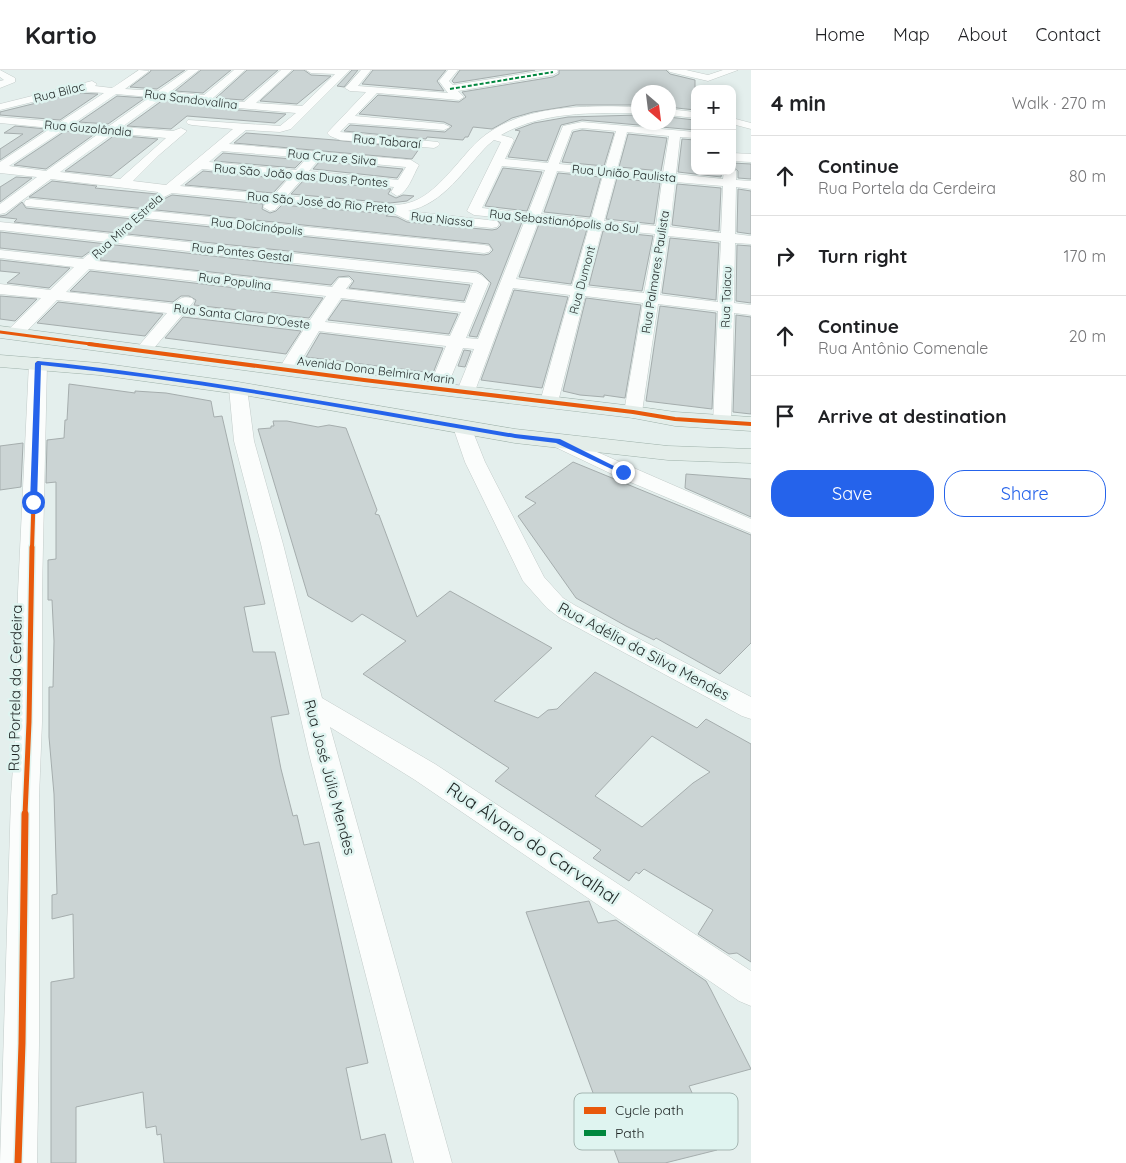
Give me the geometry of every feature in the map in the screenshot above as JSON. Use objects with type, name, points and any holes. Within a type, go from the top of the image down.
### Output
[{"type":"main road","name":"Avenida Dona Belmira Marin","points":[[8,332],[287,370],[438,387],[675,419],[751,424]]},
{"type":"main road","points":[[0,361],[99,369],[238,388],[462,427],[558,441],[668,453],[740,456]]},
{"type":"main road","points":[[584,444],[619,440],[640,434],[643,428],[640,419],[633,412]]},
{"type":"main road","points":[[675,419],[680,436],[688,442],[701,448],[740,456]]},
{"type":"street","points":[[0,168],[146,70]]},
{"type":"street","name":"Rua Bilac","points":[[0,107],[146,70]]},
{"type":"street","points":[[0,210],[194,70]]},
{"type":"street","points":[[124,183],[155,152],[192,122],[210,100],[240,70]]},
{"type":"street","points":[[248,105],[287,70]]},
{"type":"street","points":[[311,70],[344,71]]},
{"type":"street","points":[[447,87],[453,70]]},
{"type":"street","points":[[673,70],[708,78],[733,70]]},
{"type":"street","points":[[192,122],[280,129],[290,126],[344,71]]},
{"type":"street","points":[[366,74],[349,87],[352,89],[374,90],[447,87],[554,72]]},
{"type":"street","points":[[0,73],[11,80],[0,85]]},
{"type":"street","points":[[447,87],[458,104],[434,144],[436,149],[471,156]]},
{"type":"street","name":"Rua Sandovalina","points":[[78,88],[160,94],[305,110]]},
{"type":"street","points":[[346,119],[366,105],[374,90]]},
{"type":"street","points":[[0,131],[66,91]]},
{"type":"street","name":"Rua São José do Rio Preto","points":[[0,168],[169,189],[391,208],[412,207],[425,201],[492,136],[516,124],[546,116],[593,110],[631,110]]},
{"type":"street","points":[[676,113],[691,115]]},
{"type":"street","points":[[736,120],[751,116]]},
{"type":"street","points":[[346,119],[449,119]]},
{"type":"street","name":"Rua Tabaraí","points":[[346,119],[333,133],[340,137],[434,144]]},
{"type":"street","name":"Rua Guzolândia","points":[[0,120],[175,136]]},
{"type":"street","points":[[736,122],[751,126]]},
{"type":"street","points":[[466,391],[567,128],[574,125],[691,135]]},
{"type":"street","name":"Rua Mira Estrela","points":[[8,332],[53,295],[113,238],[243,126]]},
{"type":"street","name":"Rua Dumont","points":[[549,402],[622,128]]},
{"type":"street","name":"Rua Palmares Paulista","points":[[633,412],[652,299],[675,133]]},
{"type":"street","name":"Rua Sebastianópolis do Sul","points":[[492,136],[508,140],[473,210],[596,225],[751,240]]},
{"type":"street","name":"Rua Cruz e Silva","points":[[220,147],[413,165],[400,188]]},
{"type":"street","points":[[143,350],[316,156]]},
{"type":"street","points":[[736,157],[751,158]]},
{"type":"street","name":"Rua União Paulista","points":[[497,162],[669,177],[729,177],[751,184]]},
{"type":"street","name":"Rua São João das Duas Pontes","points":[[200,165],[299,174],[400,188]]},
{"type":"street","points":[[0,226],[69,176]]},
{"type":"street","name":"Rua Taiacu","points":[[722,423],[729,177]]},
{"type":"street","name":"Rua Dolcinópolis","points":[[31,203],[484,249]]},
{"type":"street","points":[[287,370],[314,325],[391,208]]},
{"type":"street","name":"Rua Niassa","points":[[391,208],[407,216],[494,224]]},
{"type":"street","name":"Rua Pontes Gestal","points":[[0,226],[476,278],[481,282],[471,308]]},
{"type":"street","name":"Rua Populina","points":[[0,254],[471,308]]},
{"type":"street","points":[[508,283],[751,310]]},
{"type":"street","name":"Rua Santa Clara D'Oeste","points":[[0,289],[483,345]]},
{"type":"street","points":[[438,387],[471,308]]},
{"type":"street","name":"Rua Portela da Cerdeira","points":[[18,1163],[22,1043],[25,797],[29,722],[30,592],[38,363]]},
{"type":"street","name":"Rua José Júlio Mendes","points":[[238,388],[244,441],[272,544],[310,703],[433,1163]]},
{"type":"street","name":"Rua Adélia da Silva Mendes","points":[[462,427],[474,462],[534,581],[544,593],[568,612],[751,709]]},
{"type":"street","points":[[558,441],[623,472],[751,527]]},
{"type":"street","points":[[612,447],[623,472]]},
{"type":"street","name":"Rua Álvaro do Carvalhal","points":[[310,703],[426,772],[751,990]]},
{"type":"building","points":[[151,70],[185,70],[157,89],[130,87]]},
{"type":"building","points":[[201,70],[231,70],[203,93],[175,91]]},
{"type":"building","points":[[247,70],[278,70],[243,100],[216,98]]},
{"type":"building","points":[[294,70],[304,70],[311,75],[331,76],[297,104],[260,101]]},
{"type":"building","points":[[352,70],[358,70],[344,87],[337,86]]},
{"type":"building","points":[[373,70],[446,70],[437,81],[444,91],[362,84]]},
{"type":"building","points":[[460,70],[535,70],[454,83],[452,81]]},
{"type":"building","points":[[559,70],[666,70],[670,74],[695,80],[695,85],[691,85],[691,110],[676,108],[676,85],[631,85],[631,105],[576,105],[533,112],[512,118],[492,129],[473,127],[468,137],[465,137],[463,140],[427,137],[426,139],[344,131],[350,125],[445,132],[452,126],[444,122],[359,114],[378,95],[459,102],[466,97],[462,92],[553,77],[559,74]]},
{"type":"building","points":[[77,93],[98,94],[60,120],[0,115],[0,112]]},
{"type":"building","points":[[117,96],[145,98],[108,124],[79,122]]},
{"type":"building","points":[[163,100],[204,103],[215,108],[286,114],[275,123],[187,116],[171,129],[127,126]]},
{"type":"building","points":[[631,115],[631,124],[582,120],[561,125],[547,161],[508,157],[520,131],[515,130],[534,123],[568,117]]},
{"type":"building","points":[[676,118],[691,120],[691,130],[676,128]]},
{"type":"building","points":[[15,126],[46,129],[0,160],[0,149],[23,134],[4,133]]},
{"type":"building","points":[[582,130],[614,133],[604,166],[562,162],[573,132]]},
{"type":"building","points":[[65,131],[96,133],[46,169],[14,165]]},
{"type":"building","points":[[246,133],[419,149],[412,159],[234,143]]},
{"type":"building","points":[[628,134],[667,138],[661,171],[619,167]]},
{"type":"building","points":[[115,135],[158,139],[111,176],[65,171]]},
{"type":"building","points":[[682,139],[691,140],[691,174],[678,172]]},
{"type":"building","points":[[223,153],[303,160],[295,168],[214,161]]},
{"type":"building","points":[[320,161],[403,169],[397,178],[313,169]]},
{"type":"building","points":[[736,163],[751,164],[751,179],[738,178],[738,171],[736,169]]},
{"type":"building","points":[[503,168],[542,172],[527,211],[485,206]]},
{"type":"building","points":[[203,171],[286,179],[273,193],[185,185]]},
{"type":"building","points":[[558,173],[601,177],[590,217],[544,212]]},
{"type":"building","points":[[704,175],[721,175],[721,177]]},
{"type":"building","points":[[16,177],[32,178],[0,202],[0,187]]},
{"type":"building","points":[[617,178],[660,183],[654,224],[606,219]]},
{"type":"building","points":[[304,180],[391,189],[388,194],[396,198],[403,195],[414,196],[407,201],[390,203],[291,194]]},
{"type":"building","points":[[52,181],[97,186],[95,188],[157,194],[159,198],[164,199],[172,195],[263,204],[262,209],[270,213],[276,211],[282,205],[389,214],[386,216],[397,217],[407,222],[492,230],[497,229],[501,225],[497,219],[522,222],[477,337],[469,336],[491,283],[477,271],[14,222],[17,219],[0,216],[6,215],[22,202],[26,208],[484,255],[489,254],[493,250],[489,244],[29,197]]},
{"type":"building","points":[[677,184],[721,188],[719,231],[672,225]]},
{"type":"building","points":[[738,189],[751,191],[751,234],[737,232]]},
{"type":"building","points":[[539,224],[587,229],[571,284],[519,277]]},
{"type":"building","points":[[603,231],[653,236],[642,291],[589,285]]},
{"type":"building","points":[[0,232],[470,285],[464,301],[349,288],[354,281],[349,276],[338,277],[331,285],[100,260],[102,256],[96,252],[89,252],[82,257],[0,248]]},
{"type":"building","points":[[670,238],[719,243],[716,300],[662,293]]},
{"type":"building","points":[[737,245],[751,246],[751,303],[736,301]]},
{"type":"building","points":[[0,260],[70,268],[49,288],[7,283],[20,273],[0,271]]},
{"type":"building","points":[[90,271],[323,298],[309,318],[194,305],[196,300],[189,296],[181,296],[173,302],[70,291]]},
{"type":"building","points":[[514,290],[568,297],[542,388],[481,380]]},
{"type":"building","points":[[0,296],[37,299],[15,321],[0,319]]},
{"type":"building","points":[[586,298],[641,305],[625,398],[604,395],[604,397],[580,395],[563,391]]},
{"type":"building","points":[[342,300],[458,314],[449,334],[328,320]]},
{"type":"building","points":[[58,302],[163,314],[145,336],[37,323]]},
{"type":"building","points":[[660,306],[716,313],[712,409],[646,401]]},
{"type":"building","points":[[736,315],[751,317],[751,414],[733,412]]},
{"type":"building","points":[[183,317],[301,331],[286,354],[165,338]]},
{"type":"building","points":[[320,333],[443,348],[433,373],[306,357]]},
{"type":"building","points":[[464,350],[471,351],[465,367],[458,366]]},
{"type":"building","points":[[69,384],[135,393],[135,391],[166,393],[211,401],[214,417],[222,416],[265,604],[244,607],[253,652],[275,652],[289,714],[271,717],[281,769],[293,816],[297,815],[304,845],[319,842],[368,1063],[346,1068],[361,1140],[385,1134],[392,1163],[164,1163],[161,1134],[157,1135],[156,1126],[146,1128],[143,1092],[76,1107],[76,1163],[51,1163],[51,982],[74,978],[73,914],[52,919],[52,895],[57,894],[54,794],[49,737],[49,687],[53,687],[54,641],[52,600],[48,600],[48,560],[56,559],[56,482],[46,483],[47,440],[64,438]]},
{"type":"building","points":[[273,421],[287,421],[318,427],[329,425],[346,428],[377,510],[375,514],[379,515],[417,617],[450,591],[552,648],[494,701],[538,718],[548,710],[557,709],[595,672],[697,728],[706,719],[751,744],[751,962],[737,953],[729,954],[698,934],[713,910],[644,869],[639,874],[636,872],[629,881],[593,858],[601,850],[495,781],[509,768],[363,674],[406,641],[362,614],[352,622],[308,596],[258,429],[274,426]],"holes":[[[652,736],[710,772],[693,783],[642,827],[595,796]]]},
{"type":"building","points":[[23,443],[21,487],[0,490],[0,446]]},
{"type":"building","points":[[573,462],[751,535],[751,643],[720,674],[656,638],[654,640],[626,626],[576,598],[518,516],[536,503],[525,497]]},
{"type":"building","points":[[686,474],[751,479],[751,517],[685,488]]},
{"type":"building","points":[[589,901],[598,923],[616,920],[706,981],[751,1069],[689,1086],[692,1093],[593,1093],[526,912]]},
{"type":"building","points":[[614,1150],[717,1150],[665,1163],[619,1163]]},
{"type":"marked path","points":[[450,89],[553,72]]},
{"type":"cycle path","points":[[0,332],[364,380],[633,412],[675,419],[751,424]]},
{"type":"cycle path","points":[[18,1163],[22,1043],[25,797],[29,722],[30,592],[38,363]]},
{"type":"route","points":[[33,502],[38,363],[99,369],[238,388],[515,436],[558,441],[623,472]]}]
